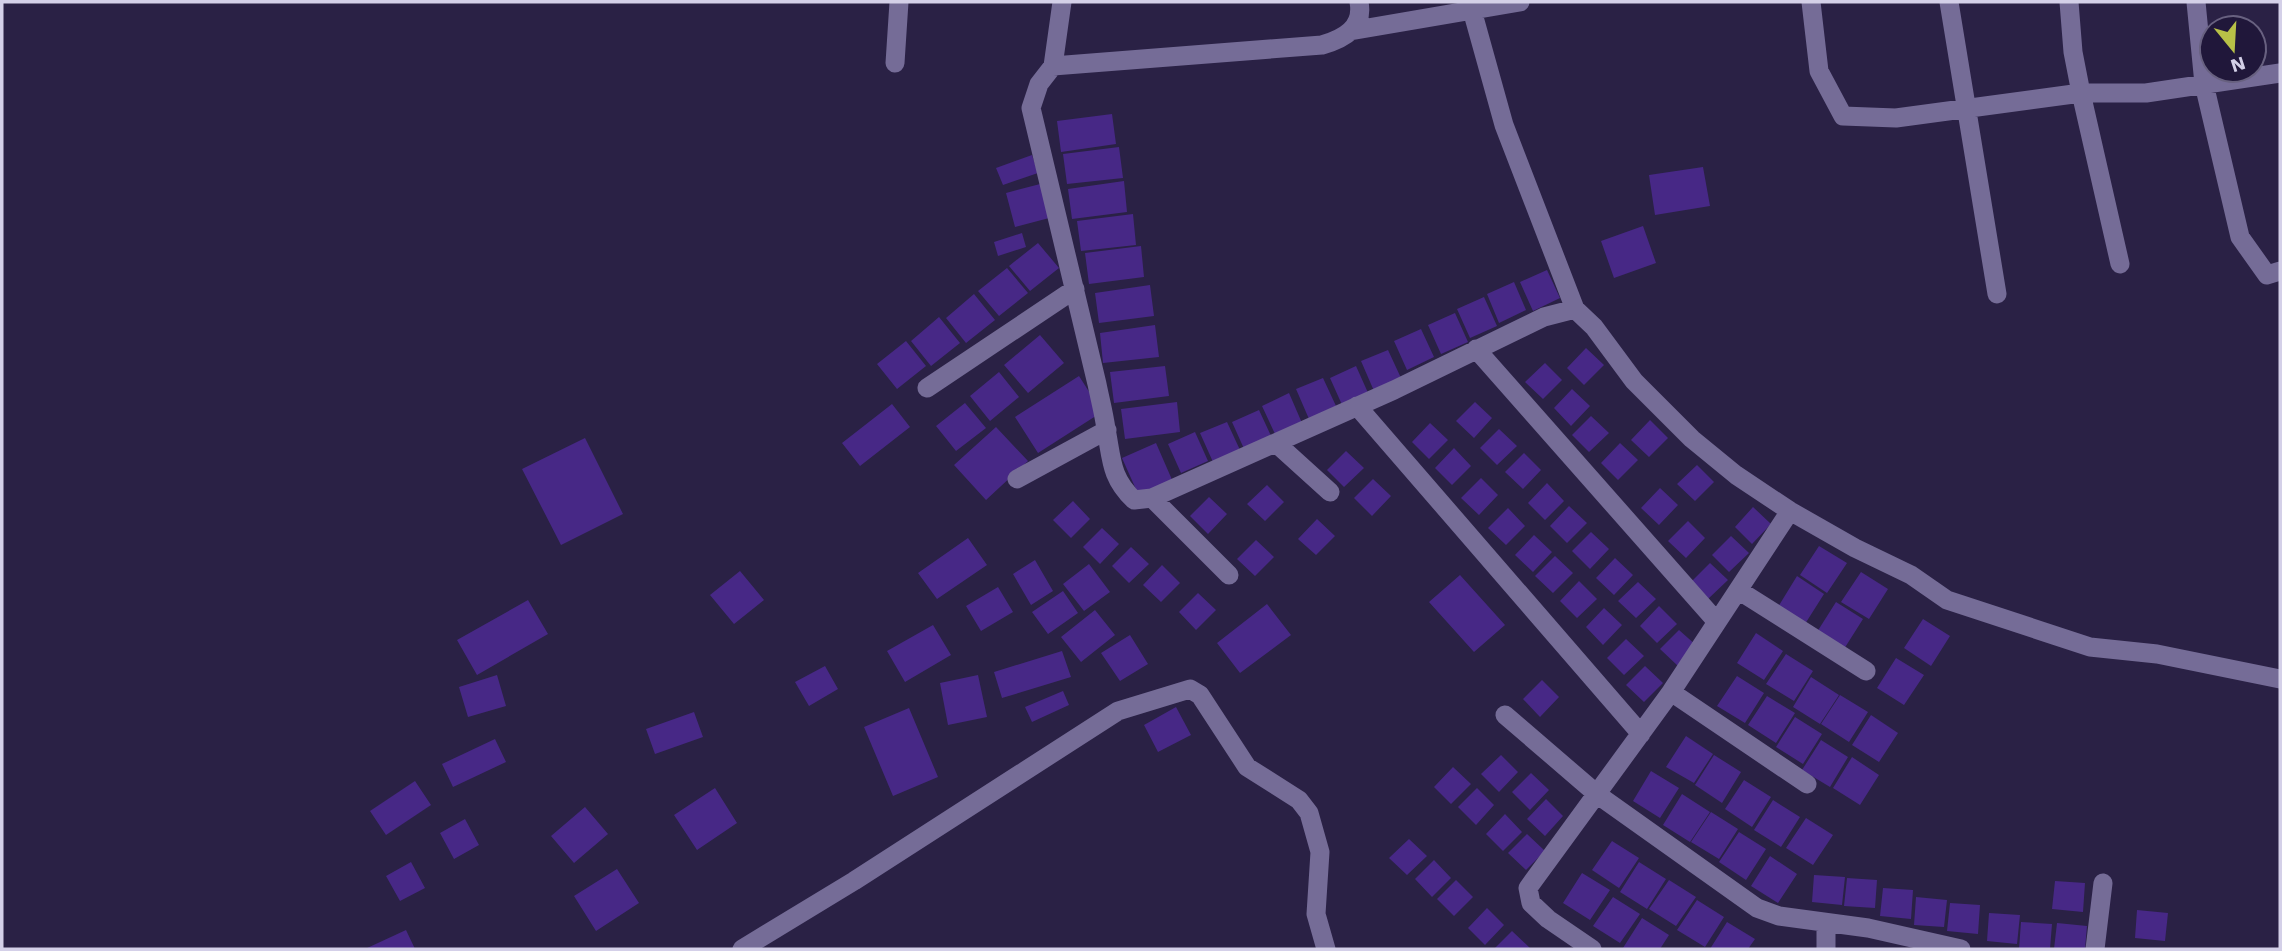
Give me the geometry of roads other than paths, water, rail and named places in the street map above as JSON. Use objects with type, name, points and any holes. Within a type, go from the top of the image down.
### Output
[{"type":"street","points":[[895,63],[899,2]]},
{"type":"street","points":[[1062,2],[1053,66],[1040,84],[1031,108],[1107,430],[1112,470],[1123,490],[1134,500],[1152,498],[1357,407],[1544,317],[1575,309]]},
{"type":"street","points":[[1053,66],[1322,45],[1339,40],[1350,31],[1361,13],[1359,2]]},
{"type":"street","points":[[1350,31],[1520,2]]},
{"type":"street","points":[[1811,2],[1819,71],[1843,116],[1896,118],[2081,93],[2147,93],[2204,84],[2240,237],[2267,275],[2280,271]]},
{"type":"street","points":[[1949,2],[1997,294]]},
{"type":"street","points":[[2069,2],[2073,52],[2120,264]]},
{"type":"street","points":[[2196,2],[2198,22]]},
{"type":"street","points":[[1472,10],[1504,125],[1575,309],[1594,327],[1634,381],[1692,439],[1736,475],[1790,510],[1855,548],[1911,575],[1947,600],[2090,647],[2157,654],[2280,679]]},
{"type":"street","points":[[927,388],[1075,289]]},
{"type":"street","points":[[1476,349],[1717,622]]},
{"type":"street","points":[[1357,407],[1641,734]]},
{"type":"street","points":[[1017,479],[1107,430]]},
{"type":"street","points":[[1276,443],[1330,492]]},
{"type":"street","points":[[1152,498],[1229,576]]},
{"type":"street","points":[[1592,949],[1548,919],[1531,903],[1528,888],[1671,692],[1790,510]]},
{"type":"street","points":[[1738,590],[1866,671]]},
{"type":"street","points":[[742,949],[854,881],[1118,711],[1190,689],[1200,695],[1247,767],[1299,800],[1309,813],[1320,852],[1316,914],[1326,949]]},
{"type":"street","points":[[1671,692],[1807,784]]},
{"type":"street","points":[[1505,715],[1598,795],[1758,908],[1779,916],[1868,928],[1961,949]]},
{"type":"street","points":[[2095,949],[2103,883]]},
{"type":"street","points":[[1826,924],[1826,949]]}]
